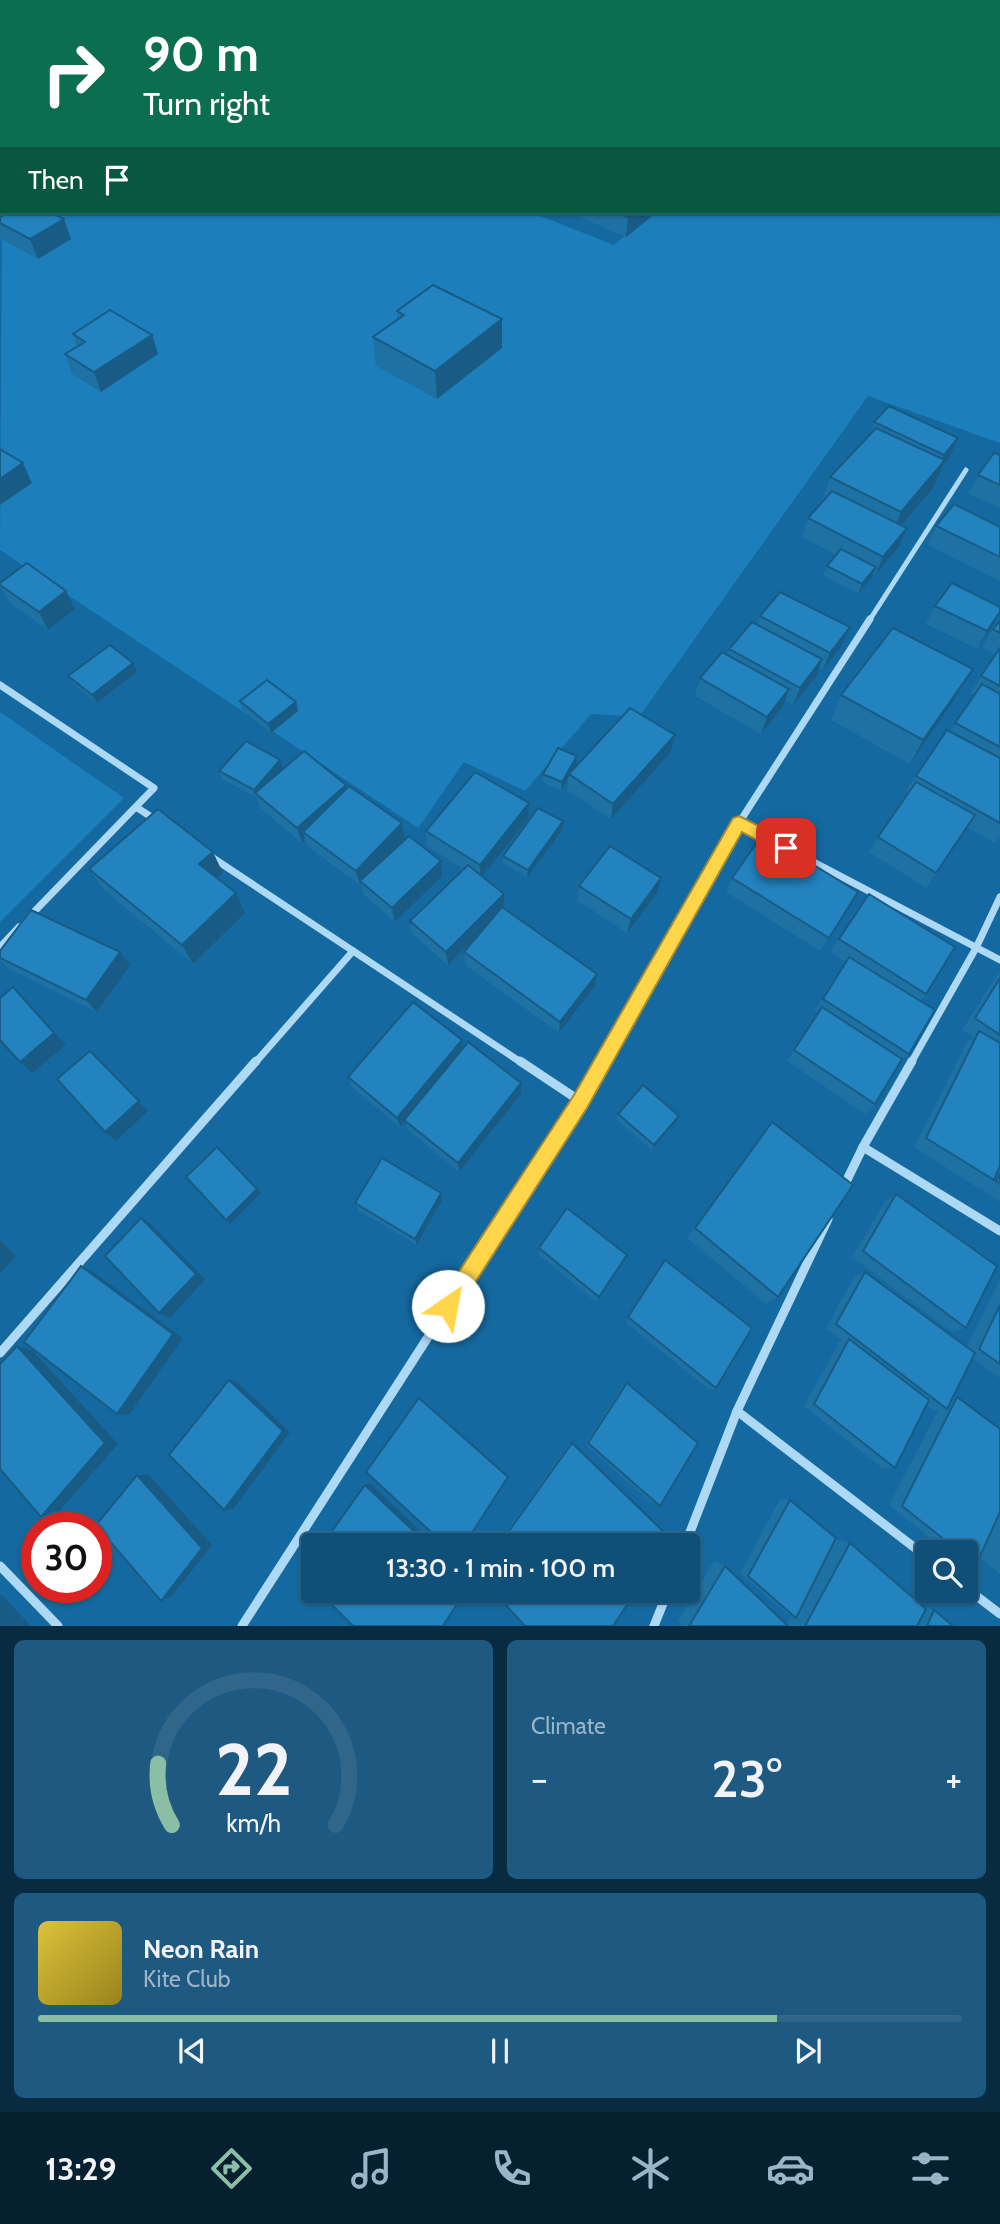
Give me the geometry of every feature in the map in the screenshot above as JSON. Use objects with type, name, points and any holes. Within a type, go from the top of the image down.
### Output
[{"type":"street","points":[[242,1626],[580,1101],[739,823],[966,470]]},
{"type":"street","points":[[0,685],[154,788],[0,947]]},
{"type":"street","points":[[136,807],[170,830]]},
{"type":"street","points":[[739,823],[1000,960]]},
{"type":"street","points":[[204,853],[580,1101]]},
{"type":"street","points":[[839,1197],[863,1147],[976,948],[1000,897]]},
{"type":"street","points":[[0,1353],[353,951]]},
{"type":"street","points":[[863,1147],[1000,1231]]},
{"type":"street","points":[[690,1533],[737,1410],[833,1210]]},
{"type":"street","points":[[737,1410],[915,1548]]},
{"type":"street","points":[[0,1566],[58,1626]]},
{"type":"street","points":[[978,1597],[1000,1614]]},
{"type":"street","points":[[654,1626],[663,1603]]},
{"type":"shaded area","points":[[2,214],[535,214],[614,245],[649,214],[1000,214],[1000,443],[868,396],[639,717],[591,714],[525,791],[464,762],[418,828],[0,550]]},
{"type":"shaded area","points":[[0,712],[124,798],[0,922]]},
{"type":"building","points":[[6,214],[54,214],[64,219],[30,239],[0,223],[0,217]]},
{"type":"building","points":[[433,285],[502,319],[435,371],[373,337],[404,315],[397,311]]},
{"type":"building","points":[[110,310],[152,335],[94,372],[65,354],[85,342],[73,334]]},
{"type":"building","points":[[889,406],[958,438],[944,455],[874,422]]},
{"type":"building","points":[[876,428],[945,460],[901,512],[830,477]]},
{"type":"building","points":[[0,449],[23,463],[0,479]]},
{"type":"building","points":[[994,453],[1000,455],[1000,485],[978,475]]},
{"type":"building","points":[[832,491],[907,528],[883,557],[808,518]]},
{"type":"building","points":[[954,504],[1000,527],[1000,557],[936,526]]},
{"type":"building","points":[[841,549],[876,567],[862,584],[827,566]]},
{"type":"building","points":[[27,563],[66,591],[39,612],[0,585]]},
{"type":"building","points":[[952,583],[1000,607],[1000,612],[987,631],[935,606]]},
{"type":"building","points":[[780,592],[850,627],[830,653],[760,616]]},
{"type":"building","points":[[1000,621],[1000,633],[993,629]]},
{"type":"building","points":[[752,622],[822,659],[800,688],[729,649]]},
{"type":"building","points":[[893,628],[973,669],[923,740],[841,695]]},
{"type":"building","points":[[110,645],[133,663],[92,695],[68,676]]},
{"type":"building","points":[[1000,648],[1000,686],[981,676]]},
{"type":"building","points":[[722,652],[789,689],[767,717],[700,678]]},
{"type":"building","points":[[267,680],[296,702],[268,724],[240,701]]},
{"type":"building","points":[[982,684],[1000,694],[1000,747],[955,723]]},
{"type":"building","points":[[630,708],[675,735],[613,804],[569,774]]},
{"type":"building","points":[[947,730],[1000,758],[1000,823],[916,776]]},
{"type":"building","points":[[246,741],[280,760],[254,790],[219,771]]},
{"type":"building","points":[[558,748],[577,756],[562,782],[543,774]]},
{"type":"building","points":[[304,751],[346,785],[297,828],[255,793]]},
{"type":"building","points":[[475,772],[529,803],[480,865],[426,831]]},
{"type":"building","points":[[916,782],[975,815],[936,873],[878,837]]},
{"type":"building","points":[[349,786],[402,823],[356,871],[303,832]]},
{"type":"building","points":[[538,808],[563,821],[528,870],[503,856]]},
{"type":"building","points":[[158,809],[213,852],[199,864],[236,893],[182,945],[89,869]]},
{"type":"building","points":[[763,834],[858,892],[829,938],[732,878]]},
{"type":"building","points":[[409,836],[441,861],[392,908],[360,881]]},
{"type":"building","points":[[610,846],[661,878],[631,919],[579,886]]},
{"type":"building","points":[[468,865],[504,894],[446,952],[410,921]]},
{"type":"building","points":[[869,894],[955,947],[926,994],[839,939]]},
{"type":"building","points":[[502,907],[597,974],[560,1022],[464,952]]},
{"type":"building","points":[[31,910],[120,952],[86,1000],[0,958],[0,951]]},
{"type":"building","points":[[849,957],[935,1010],[909,1054],[823,999]]},
{"type":"building","points":[[1000,978],[1000,1035],[975,1018]]},
{"type":"building","points":[[13,987],[54,1033],[20,1062],[0,1040],[0,998]]},
{"type":"building","points":[[413,1002],[462,1040],[397,1118],[348,1077]]},
{"type":"building","points":[[822,1007],[902,1059],[875,1104],[794,1050]]},
{"type":"building","points":[[979,1031],[1000,1043],[1000,1166],[994,1180],[926,1138]]},
{"type":"building","points":[[468,1042],[521,1083],[458,1163],[404,1120]]},
{"type":"building","points":[[90,1051],[139,1101],[105,1132],[57,1079]]},
{"type":"building","points":[[643,1085],[679,1116],[654,1145],[618,1114]]},
{"type":"building","points":[[772,1122],[853,1185],[778,1297],[695,1228]]},
{"type":"building","points":[[217,1147],[257,1189],[226,1220],[186,1177]]},
{"type":"building","points":[[382,1158],[441,1193],[415,1239],[355,1203]]},
{"type":"building","points":[[896,1194],[997,1266],[966,1328],[863,1251]]},
{"type":"building","points":[[567,1208],[627,1255],[599,1297],[539,1248]]},
{"type":"building","points":[[141,1218],[196,1274],[159,1313],[105,1256]]},
{"type":"building","points":[[665,1260],[752,1328],[716,1388],[628,1317]]},
{"type":"building","points":[[81,1266],[173,1334],[117,1414],[24,1342]]},
{"type":"building","points":[[865,1272],[975,1353],[947,1409],[836,1324]]},
{"type":"building","points":[[1000,1305],[1000,1364],[979,1349]]},
{"type":"building","points":[[849,1339],[929,1400],[895,1468],[814,1404]]},
{"type":"building","points":[[17,1346],[105,1443],[45,1512],[37,1512],[0,1469],[0,1364]]},
{"type":"building","points":[[229,1380],[283,1431],[224,1510],[169,1455]]},
{"type":"building","points":[[627,1383],[698,1443],[660,1506],[588,1443]]},
{"type":"building","points":[[957,1397],[1000,1429],[1000,1512],[978,1561],[978,1540],[945,1540],[902,1506]]},
{"type":"building","points":[[419,1398],[508,1477],[472,1533],[432,1533],[366,1472]]},
{"type":"building","points":[[572,1443],[665,1533],[508,1533]]},
{"type":"building","points":[[137,1475],[202,1548],[161,1601],[112,1544],[112,1512],[107,1512]]},
{"type":"building","points":[[365,1485],[415,1533],[331,1533]]},
{"type":"building","points":[[790,1500],[836,1538],[796,1618],[748,1576]]},
{"type":"building","points":[[850,1543],[915,1599],[915,1603],[926,1609],[917,1626],[805,1626]]},
{"type":"building","points":[[725,1566],[788,1626],[689,1626]]},
{"type":"building","points":[[330,1603],[457,1603],[443,1626],[353,1626]]},
{"type":"building","points":[[504,1603],[628,1603],[613,1626],[525,1626]]},
{"type":"building","points":[[934,1610],[953,1626],[927,1626]]},
{"type":"route","points":[[448,1306],[580,1101],[739,823],[786,848]]}]
